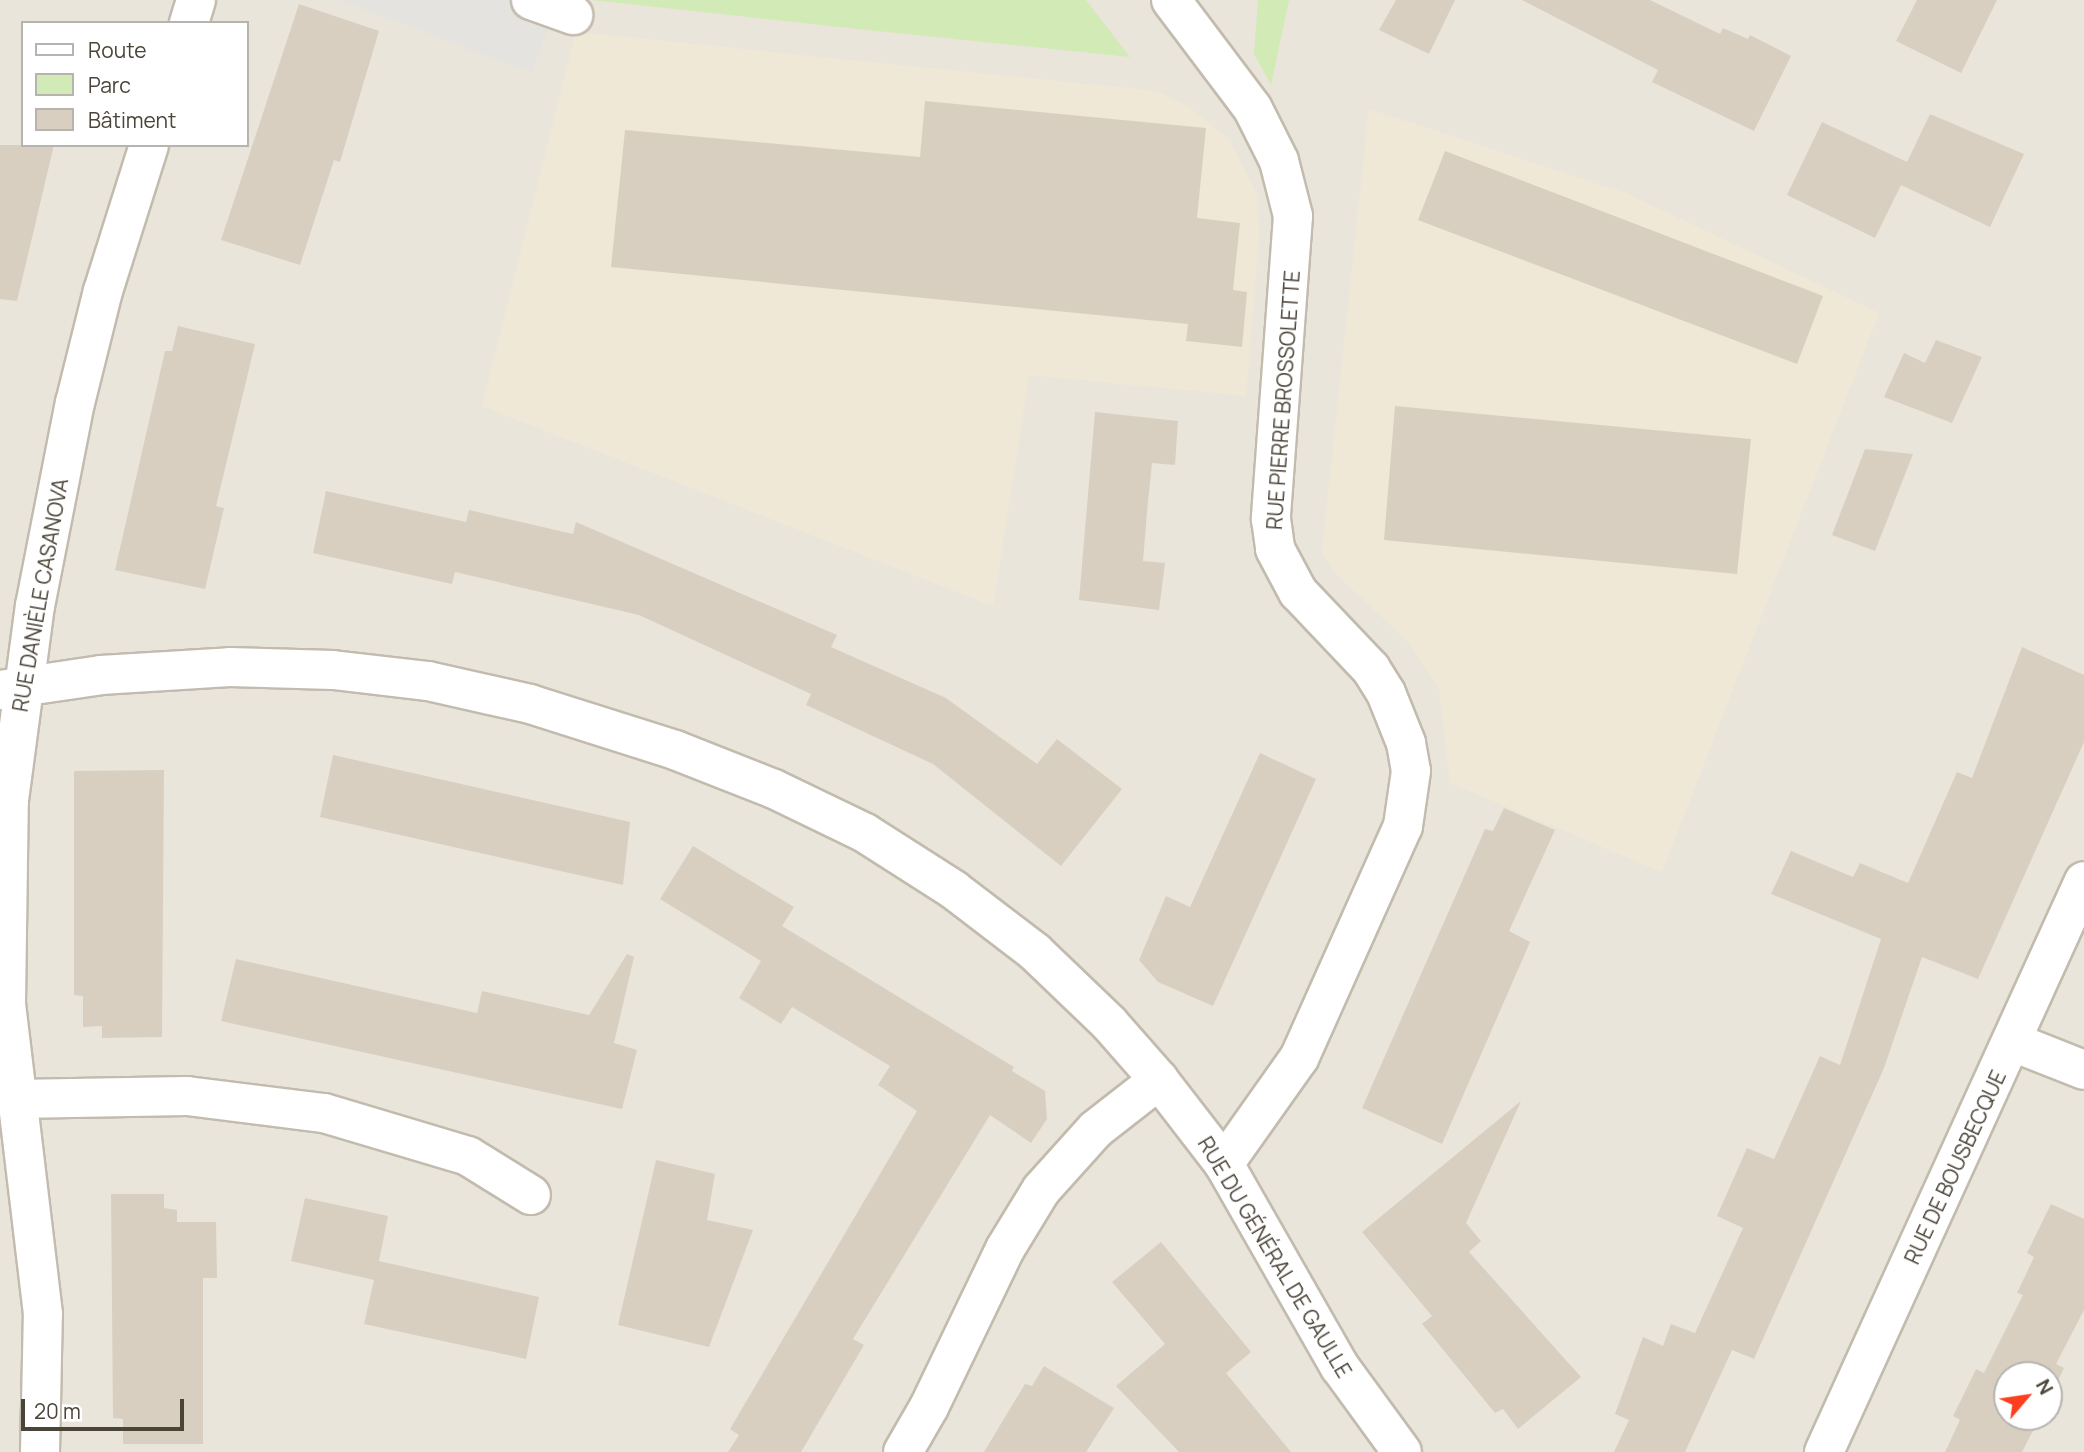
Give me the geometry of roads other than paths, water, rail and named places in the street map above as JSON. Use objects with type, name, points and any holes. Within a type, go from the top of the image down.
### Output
[{"type":"street","points":[[190,21],[196,0]]},
{"type":"street","points":[[531,0],[573,15]]},
{"type":"street","name":"RUE PIERRE BROSSOLETTE","points":[[1171,0],[1253,109],[1279,161],[1293,216],[1271,520],[1275,549],[1298,592],[1371,669],[1386,693],[1403,732],[1410,771],[1404,826],[1299,1058],[1224,1164]]},
{"type":"street","name":"RUE DANIÈLE CASANOVA","points":[[40,1452],[43,1314],[6,1004],[5,901],[11,688],[88,348],[148,147]]},
{"type":"street","name":"RUE DU GÉNÉRAL DE GAULLE","points":[[11,688],[157,670],[344,671],[476,689],[675,750],[817,808],[954,890],[1035,953],[1109,1023],[1159,1080],[1224,1164],[1340,1367],[1402,1452]]},
{"type":"street","name":"RUE DE BOUSBECQUE","points":[[1824,1452],[2013,1042],[2084,881]]},
{"type":"street","points":[[2013,1042],[2084,1070]]},
{"type":"street","points":[[902,1452],[929,1407],[1005,1249],[1041,1190],[1096,1129],[1159,1080]]},
{"type":"street","points":[[16,1099],[187,1096],[324,1113],[468,1156],[531,1195]]}]
